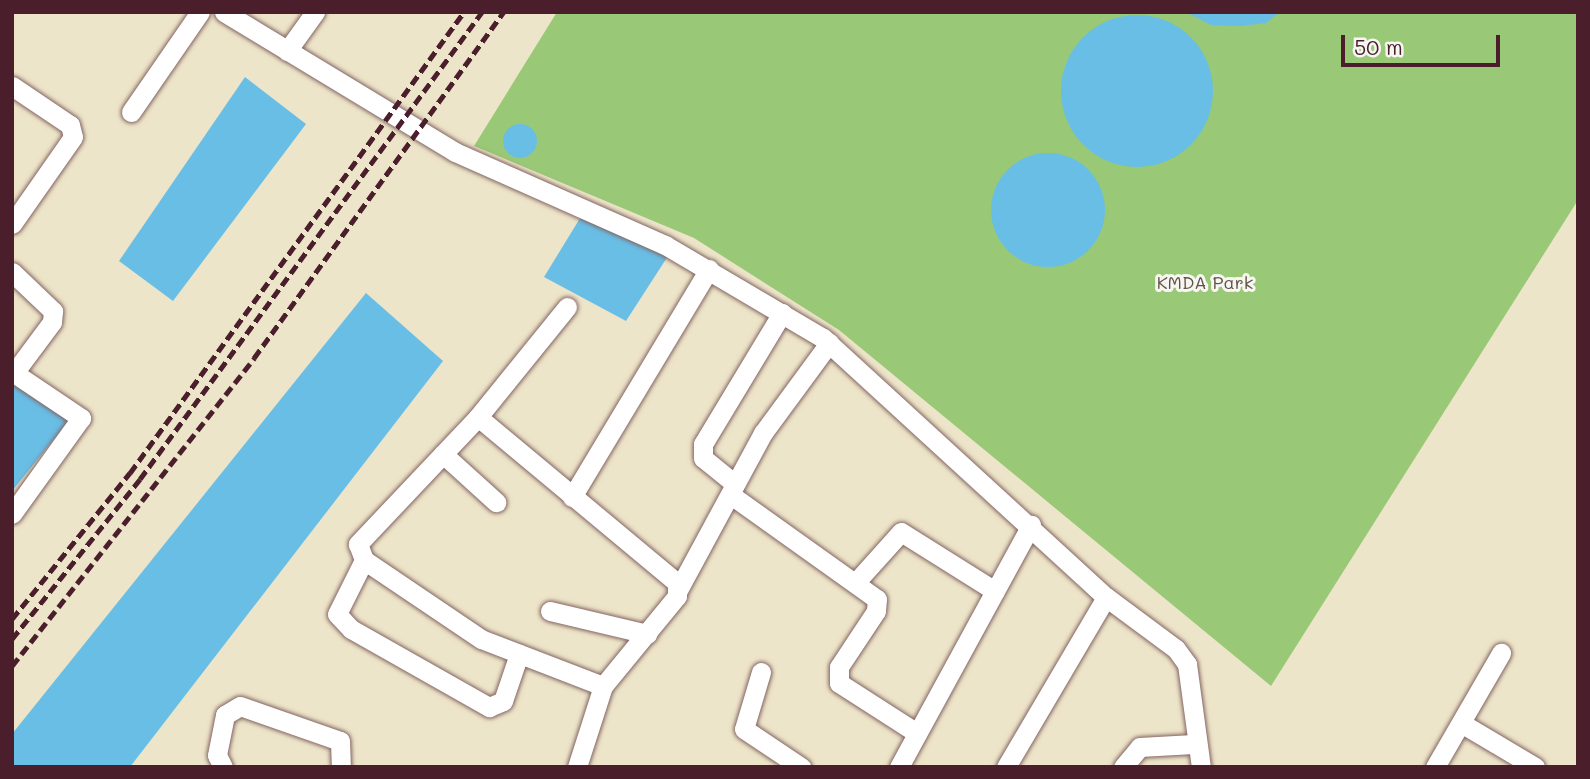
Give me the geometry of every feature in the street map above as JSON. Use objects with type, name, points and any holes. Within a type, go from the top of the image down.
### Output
[{"type":"street","points":[[131,112],[200,12]]},
{"type":"street","points":[[223,12],[455,152],[709,269],[829,343],[1106,597],[1176,649],[1186,664],[1193,744],[1201,767]]},
{"type":"street","points":[[287,51],[315,12]]},
{"type":"street","points":[[12,86],[70,125],[73,137],[12,224]]},
{"type":"street","points":[[572,497],[709,269]]},
{"type":"street","points":[[12,272],[53,311],[52,322],[13,372],[81,418],[12,514]]},
{"type":"street","points":[[519,654],[503,701],[489,707],[351,629],[337,614],[364,560],[360,538],[478,417],[567,307]]},
{"type":"street","points":[[782,313],[703,444],[703,458],[733,490],[856,582],[879,604],[839,667],[839,683],[917,733]]},
{"type":"street","points":[[577,767],[603,686],[647,634],[678,590],[799,378],[829,343]]},
{"type":"street","points":[[478,417],[667,573],[678,590]]},
{"type":"street","points":[[443,454],[496,502]]},
{"type":"street","points":[[899,767],[1031,526]]},
{"type":"street","points":[[856,582],[901,532],[995,591]]},
{"type":"street","points":[[364,560],[481,639],[603,686]]},
{"type":"street","points":[[1006,767],[1106,597]]},
{"type":"street","points":[[550,611],[647,634]]},
{"type":"street","points":[[1434,767],[1501,653]]},
{"type":"street","points":[[761,672],[744,729],[801,767]]},
{"type":"street","points":[[223,767],[217,755],[225,715],[240,706],[340,741],[341,767]]},
{"type":"street","points":[[1461,723],[1535,767]]},
{"type":"street","points":[[1123,767],[1140,747],[1193,744]]},
{"type":"green space","name":"KMDA Park","points":[[557,12],[1578,12],[1578,200],[1271,686],[839,330],[694,238],[474,146]]},
{"type":"water","points":[[1186,12],[1280,12],[1266,23],[1240,26],[1211,25]]},
{"type":"water","points":[[1137,15],[1166,21],[1191,37],[1207,62],[1213,91],[1207,120],[1191,145],[1166,161],[1137,167],[1108,161],[1083,145],[1067,120],[1061,91],[1067,62],[1083,37],[1108,21]]},
{"type":"water","points":[[245,77],[306,124],[173,301],[119,261]]},
{"type":"water","points":[[520,124],[532,129],[537,141],[532,153],[520,158],[508,153],[503,141],[508,129]]},
{"type":"water","points":[[1048,153],[1070,158],[1088,170],[1100,188],[1105,210],[1100,232],[1088,250],[1070,262],[1048,267],[1026,262],[1008,250],[996,232],[991,210],[996,188],[1008,170],[1026,158]]},
{"type":"water","points":[[582,215],[668,256],[626,321],[544,277]]},
{"type":"water","points":[[366,293],[443,361],[130,767],[12,767],[12,734]]},
{"type":"water","points":[[12,381],[71,418],[12,491]]},
{"type":"railway","points":[[12,619],[130,473],[464,12]]},
{"type":"railway","points":[[12,639],[140,479],[482,12]]},
{"type":"railway","points":[[12,666],[254,358],[504,12]]}]
